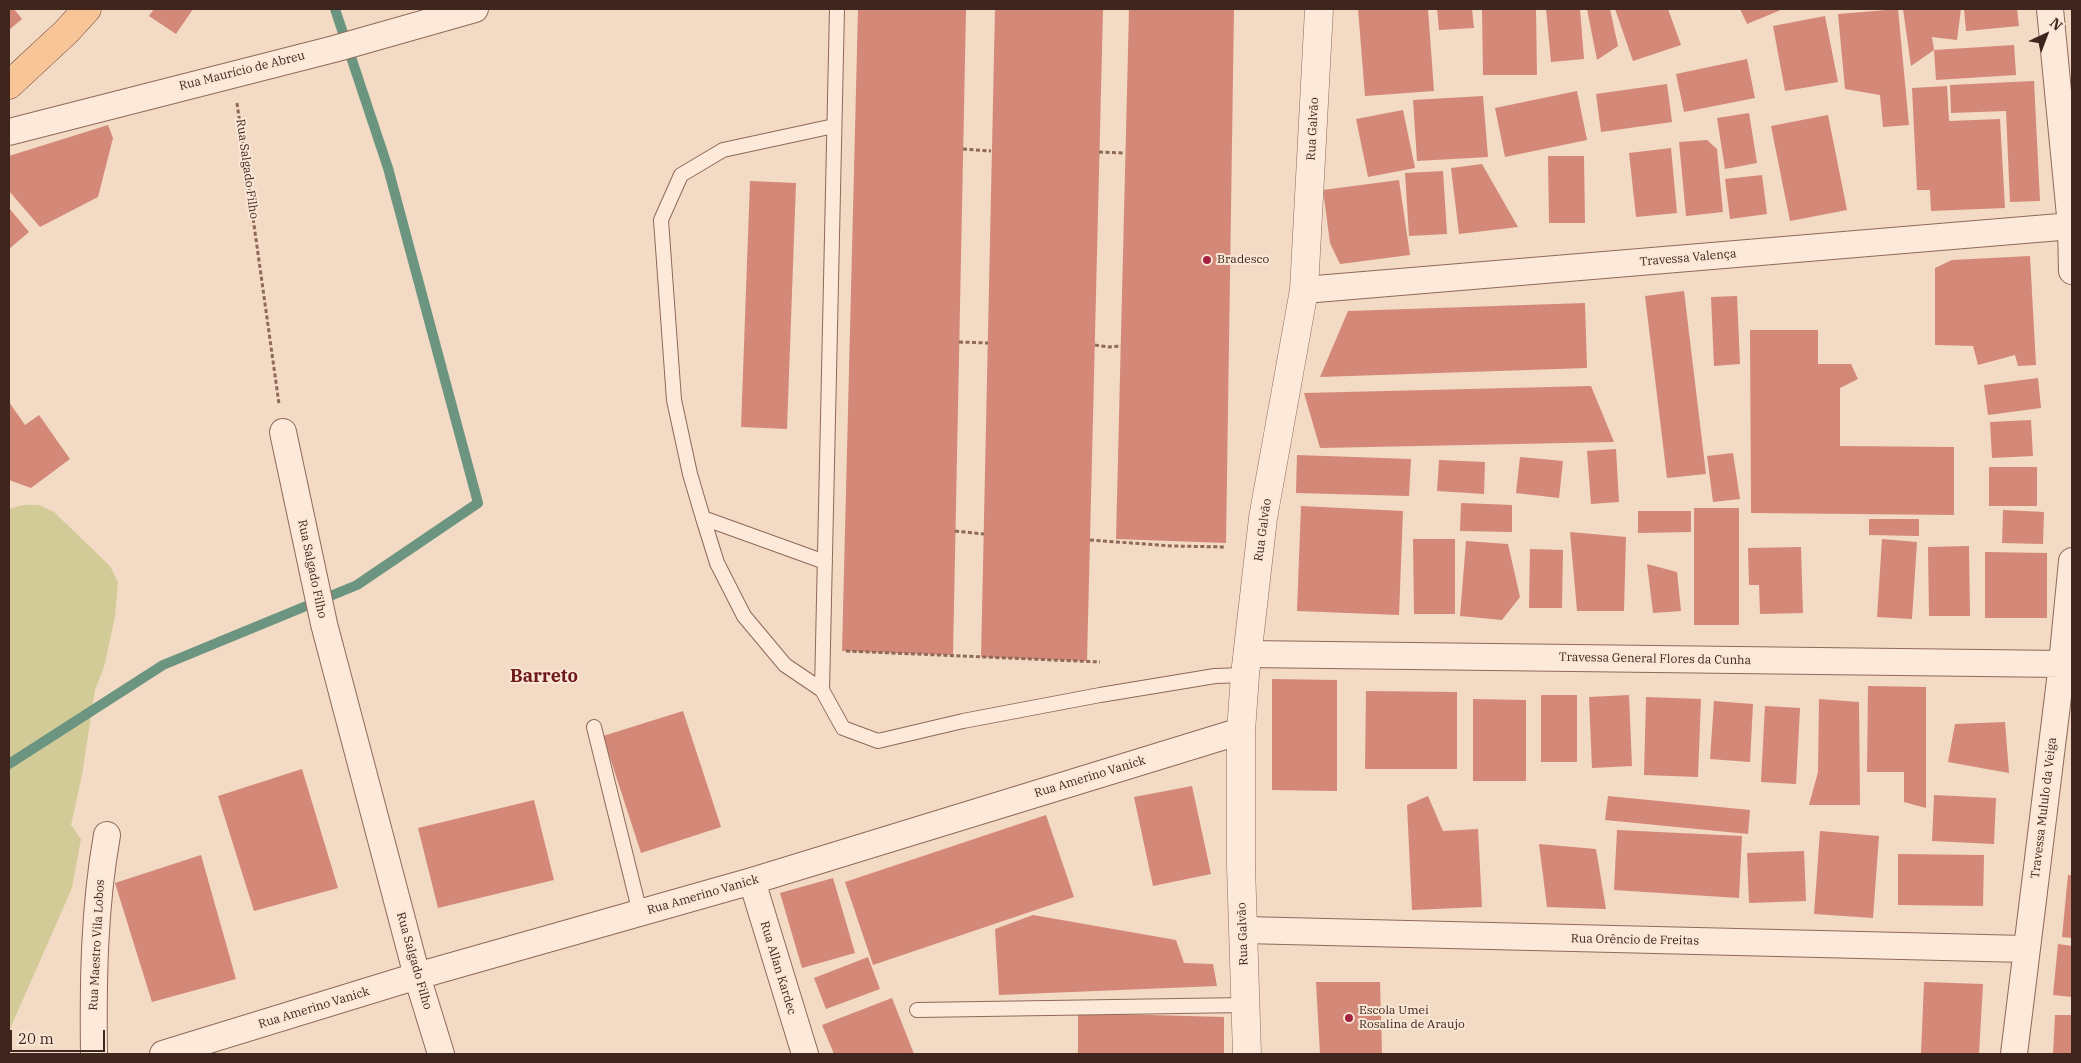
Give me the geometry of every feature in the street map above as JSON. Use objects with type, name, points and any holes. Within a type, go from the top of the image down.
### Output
[{"type":"main road","points":[[9,85],[88,9]]},
{"type":"street","name":"Rua Maurício de Abreu","points":[[9,132],[334,48],[475,9]]},
{"type":"street","name":"Rua Galvão","points":[[1247,1054],[1241,866],[1241,731],[1246,664],[1263,518],[1304,290],[1319,9]]},
{"type":"street","points":[[2050,9],[2072,226],[2072,271]]},
{"type":"street","name":"Travessa Valença","points":[[1304,290],[2072,226]]},
{"type":"street","name":"Rua Salgado Filho","points":[[283,432],[324,624],[417,976],[441,1054]]},
{"type":"street","name":"Travessa Mululo da Veiga","points":[[2014,1054],[2025,949],[2062,664],[2072,561]]},
{"type":"street","name":"Travessa General Flores da Cunha","points":[[1246,664],[2062,664]]},
{"type":"street","name":"Rua Amerino Vanick","points":[[163,1054],[417,976],[752,882],[1241,731]]},
{"type":"street","name":"Rua Maestro Vila Lobos","points":[[94,1054],[93,967],[100,876],[107,835]]},
{"type":"street","name":"Rua Allan Kardec","points":[[752,882],[805,1054]]},
{"type":"street","name":"Rua Orêncio de Freitas","points":[[1244,930],[2025,949]]},
{"type":"lane","points":[[822,690],[837,9]]},
{"type":"lane","points":[[834,126],[723,150],[681,175],[661,220],[674,400],[690,474],[717,563],[744,616],[784,665],[822,690],[843,728],[878,741],[963,721],[1100,695],[1215,676],[1246,664]]},
{"type":"lane","points":[[703,518],[825,562]]},
{"type":"lane","points":[[594,727],[640,913]]},
{"type":"lane","points":[[917,1010],[1245,1004]]},
{"type":"path","name":"Rua Salgado Filho","points":[[233,73],[283,432]]},
{"type":"path","points":[[963,149],[992,151]]},
{"type":"path","points":[[1099,152],[1125,153]]},
{"type":"path","points":[[959,342],[988,343]]},
{"type":"path","points":[[1095,345],[1121,346]]},
{"type":"path","points":[[955,531],[984,534]]},
{"type":"path","points":[[1090,540],[1172,546],[1225,547]]},
{"type":"path","points":[[1171,541],[1172,546]]},
{"type":"path","points":[[823,651],[1100,662]]},
{"type":"shaded area","points":[[22,505],[39,505],[54,512],[110,566],[118,582],[115,617],[104,667],[95,690],[82,775],[71,825],[81,839],[72,888],[9,1031],[9,509]]},
{"type":"building","points":[[9,9],[14,9],[22,19],[9,30]]},
{"type":"building","points":[[154,9],[193,9],[176,34],[149,16]]},
{"type":"building","points":[[858,9],[966,9],[953,655],[842,651]]},
{"type":"building","points":[[995,9],[1103,9],[1087,661],[981,657]]},
{"type":"building","points":[[1129,9],[1234,9],[1226,543],[1116,539]]},
{"type":"building","points":[[1358,9],[1428,9],[1434,91],[1365,96]]},
{"type":"building","points":[[1437,9],[1472,9],[1474,28],[1439,30]]},
{"type":"building","points":[[1482,9],[1536,9],[1537,75],[1483,75]]},
{"type":"building","points":[[1546,9],[1580,9],[1584,59],[1551,62]]},
{"type":"building","points":[[1587,9],[1610,9],[1618,46],[1597,60]]},
{"type":"building","points":[[1615,9],[1668,9],[1681,45],[1633,61]]},
{"type":"building","points":[[1740,9],[1783,9],[1747,24]]},
{"type":"building","points":[[1898,9],[1909,125],[1883,127],[1880,95],[1845,89],[1838,14]]},
{"type":"building","points":[[1903,9],[1961,9],[1957,40],[1932,37],[1934,50],[1911,66]]},
{"type":"building","points":[[1964,9],[2017,9],[2019,26],[1966,31]]},
{"type":"building","points":[[1825,16],[1838,82],[1785,91],[1773,26]]},
{"type":"building","points":[[2014,45],[2016,75],[1936,80],[1934,50]]},
{"type":"building","points":[[1747,59],[1755,98],[1684,112],[1676,74]]},
{"type":"building","points":[[2034,81],[2040,201],[2010,202],[2006,111],[1951,113],[1950,85]]},
{"type":"building","points":[[1667,84],[1672,122],[1601,132],[1596,94]]},
{"type":"building","points":[[1947,86],[1949,121],[2000,119],[2005,208],[1931,211],[1930,190],[1917,190],[1912,88]]},
{"type":"building","points":[[1577,91],[1587,140],[1505,157],[1495,108]]},
{"type":"building","points":[[1483,96],[1488,157],[1417,161],[1413,100]]},
{"type":"building","points":[[1403,110],[1415,168],[1368,177],[1356,119]]},
{"type":"building","points":[[1749,113],[1757,163],[1725,169],[1717,118]]},
{"type":"building","points":[[1828,115],[1847,210],[1790,221],[1771,126]]},
{"type":"building","points":[[108,125],[113,138],[98,197],[40,227],[9,191],[9,156]]},
{"type":"building","points":[[1707,140],[1717,149],[1723,212],[1686,216],[1679,142]]},
{"type":"building","points":[[1671,148],[1677,213],[1636,217],[1629,153]]},
{"type":"building","points":[[1548,156],[1584,156],[1585,223],[1549,223]]},
{"type":"building","points":[[1482,164],[1518,227],[1459,234],[1451,168]]},
{"type":"building","points":[[1443,171],[1447,234],[1409,236],[1405,173]]},
{"type":"building","points":[[1762,175],[1767,214],[1730,219],[1725,179]]},
{"type":"building","points":[[1399,180],[1410,255],[1340,264],[1330,243],[1323,190]]},
{"type":"building","points":[[750,181],[796,183],[787,429],[741,427]]},
{"type":"building","points":[[9,208],[29,232],[9,249]]},
{"type":"building","points":[[2030,256],[2036,365],[2018,366],[2015,355],[1978,365],[1973,346],[1935,345],[1935,268],[1952,260]]},
{"type":"building","points":[[1684,291],[1706,474],[1667,478],[1645,296]]},
{"type":"building","points":[[1737,296],[1740,364],[1714,366],[1711,297]]},
{"type":"building","points":[[1585,303],[1587,368],[1320,377],[1348,311]]},
{"type":"building","points":[[1750,330],[1818,330],[1818,364],[1851,364],[1858,379],[1840,388],[1840,446],[1954,447],[1954,515],[1751,513]]},
{"type":"building","points":[[2038,378],[2041,408],[1988,415],[1984,385]]},
{"type":"building","points":[[1591,386],[1614,442],[1320,448],[1304,393]]},
{"type":"building","points":[[9,402],[25,425],[39,415],[70,459],[31,488],[9,480]]},
{"type":"building","points":[[2031,420],[2033,456],[1992,458],[1990,422]]},
{"type":"building","points":[[1616,449],[1619,502],[1591,504],[1587,451]]},
{"type":"building","points":[[1733,453],[1740,499],[1713,502],[1707,456]]},
{"type":"building","points":[[1297,455],[1411,459],[1409,496],[1296,493]]},
{"type":"building","points":[[1520,457],[1563,461],[1559,498],[1516,493]]},
{"type":"building","points":[[1439,460],[1485,462],[1484,494],[1437,491]]},
{"type":"building","points":[[1989,467],[2037,467],[2037,506],[1989,506]]},
{"type":"building","points":[[1461,503],[1512,505],[1512,532],[1460,531]]},
{"type":"building","points":[[1301,506],[1403,511],[1399,615],[1297,611]]},
{"type":"building","points":[[1694,508],[1739,508],[1739,625],[1694,625]]},
{"type":"building","points":[[2003,510],[2044,512],[2043,544],[2002,543]]},
{"type":"building","points":[[1638,511],[1691,511],[1691,532],[1638,533]]},
{"type":"building","points":[[1869,519],[1919,519],[1919,536],[1869,535]]},
{"type":"building","points":[[1570,532],[1626,537],[1624,611],[1577,611]]},
{"type":"building","points":[[1413,539],[1455,539],[1455,614],[1414,614]]},
{"type":"building","points":[[1882,539],[1917,542],[1912,619],[1877,617]]},
{"type":"building","points":[[1466,541],[1508,544],[1520,597],[1502,620],[1460,616]]},
{"type":"building","points":[[1969,546],[1970,616],[1929,616],[1928,547]]},
{"type":"building","points":[[1801,547],[1803,613],[1760,614],[1759,585],[1749,585],[1748,548]]},
{"type":"building","points":[[1530,549],[1563,550],[1562,608],[1529,608]]},
{"type":"building","points":[[1985,552],[2047,553],[2047,618],[1985,618]]},
{"type":"building","points":[[1647,564],[1677,572],[1681,611],[1653,613]]},
{"type":"building","points":[[1272,679],[1337,680],[1337,791],[1272,790]]},
{"type":"building","points":[[1868,686],[1926,687],[1926,808],[1904,802],[1904,772],[1867,772]]},
{"type":"building","points":[[1366,691],[1457,692],[1457,769],[1365,769]]},
{"type":"building","points":[[1541,695],[1577,695],[1577,762],[1541,762]]},
{"type":"building","points":[[1629,695],[1632,766],[1592,768],[1589,697]]},
{"type":"building","points":[[1646,697],[1701,699],[1698,777],[1644,775]]},
{"type":"building","points":[[1473,699],[1526,700],[1526,781],[1473,781]]},
{"type":"building","points":[[1819,699],[1859,702],[1860,805],[1809,805],[1818,772]]},
{"type":"building","points":[[1714,701],[1753,704],[1750,762],[1710,759]]},
{"type":"building","points":[[1765,706],[1800,708],[1796,784],[1761,782]]},
{"type":"building","points":[[683,711],[721,827],[641,853],[603,736]]},
{"type":"building","points":[[2005,722],[2009,773],[1948,762],[1955,724]]},
{"type":"building","points":[[302,769],[338,888],[254,911],[218,796]]},
{"type":"building","points":[[1192,786],[1211,874],[1153,886],[1134,797]]},
{"type":"building","points":[[1934,795],[1996,798],[1994,844],[1932,841]]},
{"type":"building","points":[[1428,796],[1443,831],[1478,829],[1482,907],[1412,910],[1407,805]]},
{"type":"building","points":[[1608,796],[1750,810],[1748,834],[1605,820]]},
{"type":"building","points":[[534,800],[554,880],[438,908],[418,828]]},
{"type":"building","points":[[1046,815],[1074,897],[873,965],[845,882]]},
{"type":"building","points":[[1617,830],[1742,836],[1739,898],[1614,890]]},
{"type":"building","points":[[1820,831],[1879,836],[1873,918],[1814,914]]},
{"type":"building","points":[[1539,844],[1596,849],[1606,909],[1547,907]]},
{"type":"building","points":[[1804,851],[1806,901],[1749,903],[1747,853]]},
{"type":"building","points":[[1898,854],[1984,855],[1983,906],[1898,905]]},
{"type":"building","points":[[201,855],[236,979],[152,1002],[115,883]]},
{"type":"building","points":[[2068,875],[2072,875],[2072,938],[2062,937]]},
{"type":"building","points":[[833,878],[855,953],[802,968],[780,893]]},
{"type":"building","points":[[1033,915],[1176,940],[1184,963],[1213,964],[1217,986],[999,995],[995,929]]},
{"type":"building","points":[[2058,944],[2072,946],[2072,997],[2053,995]]},
{"type":"building","points":[[868,957],[880,989],[826,1009],[814,978]]},
{"type":"building","name":"Escola Umei Rosalina de Araujo","points":[[1316,982],[1380,982],[1382,1054],[1320,1054]]},
{"type":"building","points":[[1924,982],[1983,984],[1979,1054],[1921,1054]]},
{"type":"building","points":[[892,998],[914,1054],[834,1054],[822,1025]]},
{"type":"building","points":[[1078,1013],[1224,1017],[1224,1054],[1078,1054]]},
{"type":"building","points":[[2055,1015],[2072,1015],[2072,1054],[2053,1054]]},
{"type":"waterway","points":[[9,764],[163,665],[357,585],[478,503],[388,168],[335,9]]},
{"type":"place","name":"Bradesco","points":[[1207,260]]},
{"type":"place","name":"Escola Umei Rosalina de Araujo","points":[[1349,1018]]},
{"type":"district","name":"Barreto","points":[[544,677]]}]
